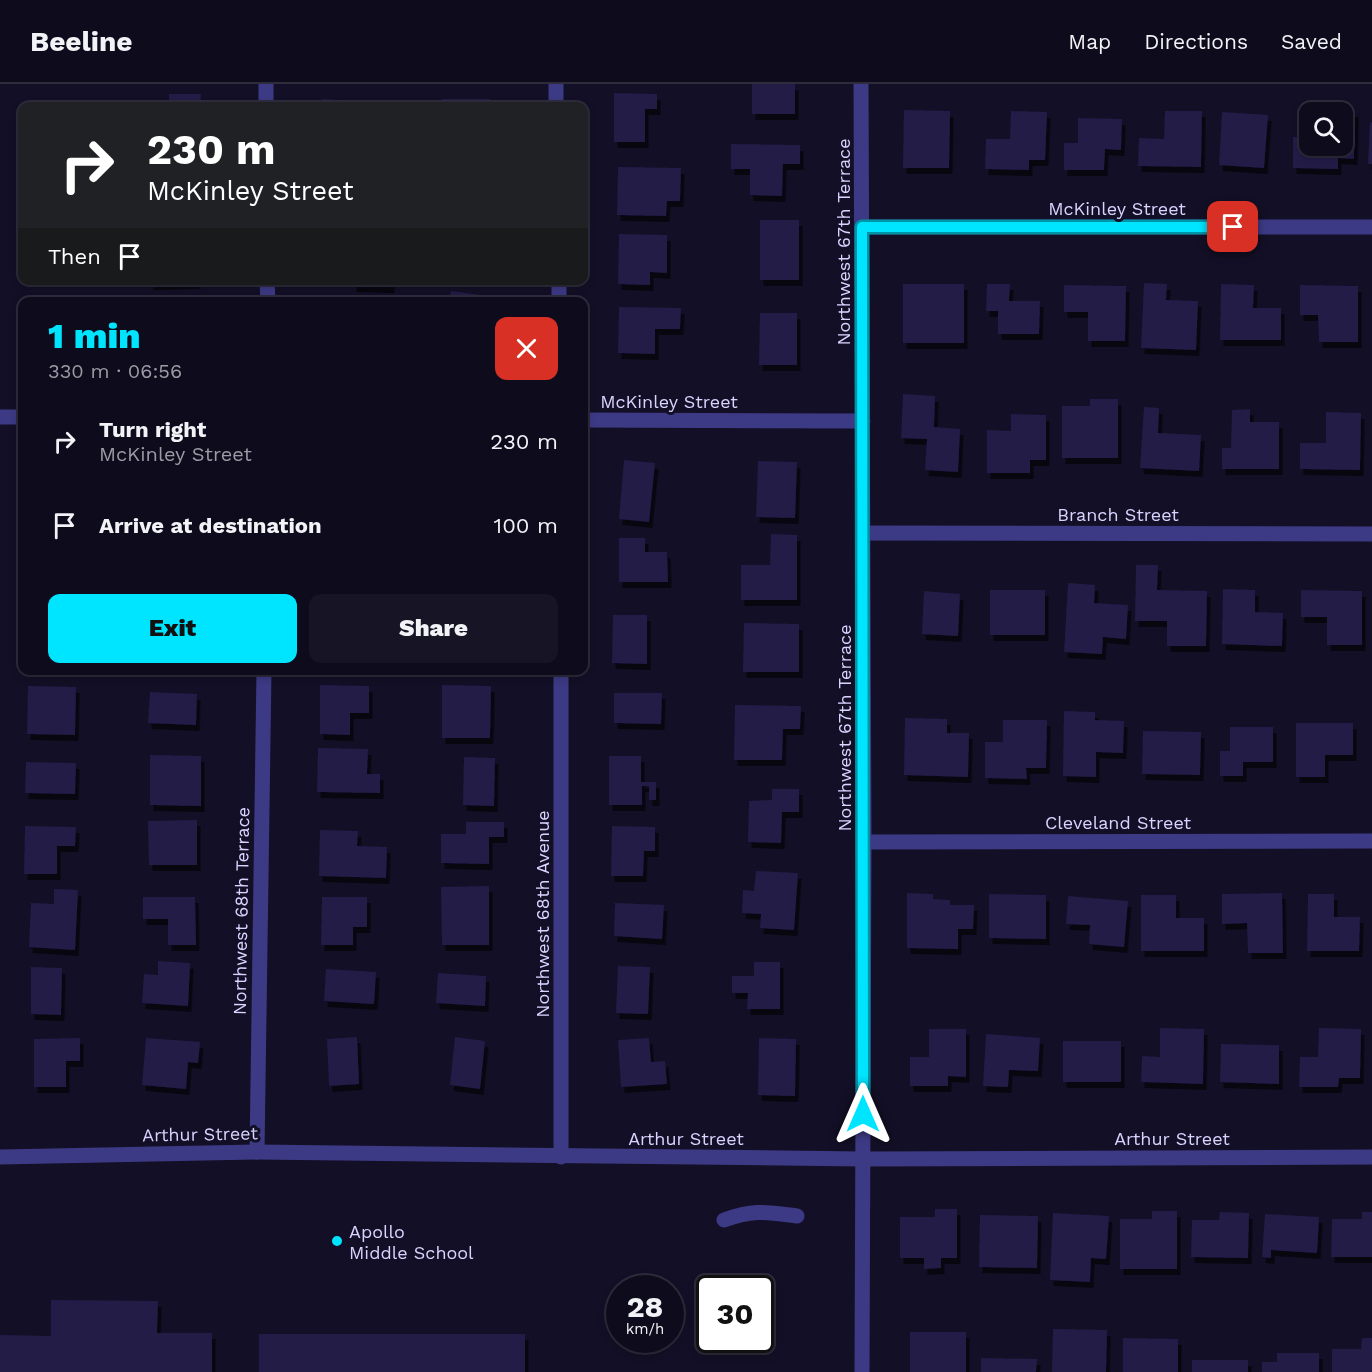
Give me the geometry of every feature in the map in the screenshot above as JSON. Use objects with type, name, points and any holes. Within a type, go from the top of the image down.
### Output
[{"type":"street","points":[[266,84],[266,102]]},
{"type":"street","points":[[556,84],[556,102]]},
{"type":"street","name":"Northwest 67th Terrace","points":[[861,84],[864,842],[862,1372]]},
{"type":"street","name":"McKinley Street","points":[[862,227],[1372,227]]},
{"type":"street","points":[[0,417],[18,417]]},
{"type":"street","name":"McKinley Street","points":[[588,420],[863,421]]},
{"type":"street","name":"Branch Street","points":[[863,533],[1372,534]]},
{"type":"street","name":"Northwest 68th Terrace","points":[[257,1152],[264,675]]},
{"type":"street","name":"Northwest 68th Avenue","points":[[561,675],[561,1157]]},
{"type":"street","name":"Cleveland Street","points":[[864,842],[1372,841]]},
{"type":"street","name":"Arthur Street","points":[[0,1157],[257,1152],[863,1159],[1372,1157]]},
{"type":"street","points":[[724,1220],[743,1213],[763,1211],[797,1216]]},
{"type":"building","points":[[752,84],[795,84],[795,114],[752,114]]},
{"type":"building","points":[[614,93],[657,94],[657,109],[645,109],[645,142],[614,142]]},
{"type":"building","points":[[169,94],[201,94],[200,102],[169,102]]},
{"type":"building","points":[[322,99],[370,102],[322,102]]},
{"type":"building","points":[[442,99],[490,99],[490,102],[442,102]]},
{"type":"building","points":[[29,100],[76,101],[76,102],[29,102]]},
{"type":"building","points":[[904,110],[950,111],[949,168],[903,168]]},
{"type":"building","points":[[1011,111],[1047,112],[1045,160],[1029,160],[1029,170],[985,169],[986,139],[1010,139]]},
{"type":"building","points":[[1165,111],[1202,111],[1201,167],[1138,166],[1139,138],[1164,139]]},
{"type":"building","points":[[1353,111],[1355,111],[1354,159],[1338,158],[1338,169],[1293,168],[1293,137],[1299,137],[1299,156],[1353,156]]},
{"type":"building","points":[[1222,112],[1268,115],[1264,168],[1219,165]]},
{"type":"building","points":[[1078,118],[1122,119],[1121,150],[1105,149],[1104,170],[1064,170],[1064,143],[1078,143]]},
{"type":"building","points":[[1370,122],[1372,123],[1372,164],[1368,164]]},
{"type":"building","points":[[731,144],[800,145],[800,164],[783,164],[782,196],[750,195],[750,169],[731,169]]},
{"type":"building","points":[[618,167],[681,168],[680,201],[667,201],[666,216],[617,215]]},
{"type":"building","points":[[760,220],[799,220],[799,280],[760,280]]},
{"type":"building","points":[[619,234],[667,235],[667,273],[650,272],[650,285],[618,284]]},
{"type":"building","points":[[1144,283],[1167,284],[1166,300],[1198,301],[1196,350],[1141,348]]},
{"type":"building","points":[[903,284],[964,284],[964,343],[903,343]]},
{"type":"building","points":[[987,284],[1010,284],[1009,301],[1040,301],[1039,334],[998,334],[998,311],[986,311]]},
{"type":"building","points":[[1221,284],[1254,285],[1253,308],[1281,308],[1281,340],[1220,340]]},
{"type":"building","points":[[391,285],[391,287],[353,286]]},
{"type":"building","points":[[1064,285],[1126,286],[1125,341],[1088,341],[1088,312],[1064,312]]},
{"type":"building","points":[[1300,285],[1358,286],[1358,342],[1319,342],[1318,315],[1300,315]]},
{"type":"building","points":[[451,291],[488,296],[488,297],[450,297]]},
{"type":"building","points":[[619,307],[681,308],[680,329],[655,329],[655,354],[618,353]]},
{"type":"building","points":[[760,313],[797,313],[797,365],[759,365]]},
{"type":"building","points":[[903,394],[935,396],[934,427],[960,429],[958,472],[925,470],[927,439],[901,438]]},
{"type":"building","points":[[1090,399],[1118,399],[1118,458],[1062,458],[1062,406],[1090,406]]},
{"type":"building","points":[[1144,407],[1159,408],[1158,433],[1201,435],[1199,471],[1140,468]]},
{"type":"building","points":[[1250,409],[1250,422],[1279,422],[1279,469],[1222,469],[1222,448],[1231,448],[1232,410]]},
{"type":"building","points":[[1326,412],[1361,413],[1360,470],[1300,469],[1300,443],[1326,443]]},
{"type":"building","points":[[1011,414],[1046,415],[1046,460],[1030,460],[1030,473],[987,473],[987,430],[1011,431]]},
{"type":"building","points":[[624,460],[655,463],[649,522],[619,519]]},
{"type":"building","points":[[758,461],[797,462],[795,518],[756,517]]},
{"type":"building","points":[[771,534],[797,535],[797,600],[741,600],[741,565],[770,565]]},
{"type":"building","points":[[619,538],[645,538],[645,552],[667,552],[668,582],[619,582]]},
{"type":"building","points":[[1136,565],[1158,565],[1157,590],[1207,591],[1206,646],[1167,646],[1167,621],[1135,621]]},
{"type":"building","points":[[1068,583],[1095,585],[1094,603],[1128,605],[1126,639],[1103,637],[1102,654],[1064,652]]},
{"type":"building","points":[[1223,589],[1255,590],[1255,612],[1283,613],[1282,646],[1222,644]]},
{"type":"building","points":[[990,590],[1045,590],[1045,635],[990,635]]},
{"type":"building","points":[[1301,590],[1362,591],[1362,645],[1327,645],[1327,617],[1301,617]]},
{"type":"building","points":[[924,591],[960,594],[958,636],[922,634]]},
{"type":"building","points":[[613,615],[647,615],[647,664],[612,663]]},
{"type":"building","points":[[744,623],[799,624],[799,672],[743,672]]},
{"type":"building","points":[[320,685],[369,686],[369,713],[350,713],[350,735],[320,734]]},
{"type":"building","points":[[442,685],[491,686],[490,738],[442,738]]},
{"type":"building","points":[[28,686],[76,687],[75,735],[27,734]]},
{"type":"building","points":[[150,692],[197,694],[196,725],[148,723]]},
{"type":"building","points":[[614,693],[662,693],[661,724],[614,723]]},
{"type":"building","points":[[735,705],[801,706],[800,729],[783,729],[782,760],[734,760]]},
{"type":"building","points":[[1064,711],[1095,712],[1095,720],[1124,721],[1123,753],[1096,752],[1096,777],[1063,776]]},
{"type":"building","points":[[905,718],[947,719],[947,733],[969,733],[968,777],[904,775]]},
{"type":"building","points":[[1003,720],[1047,720],[1046,768],[1026,768],[1027,779],[985,778],[985,742],[1003,742]]},
{"type":"building","points":[[1296,723],[1353,723],[1353,755],[1325,755],[1325,777],[1296,777]]},
{"type":"building","points":[[1230,727],[1273,727],[1273,762],[1243,762],[1243,776],[1220,776],[1220,751],[1230,751]]},
{"type":"building","points":[[1143,731],[1201,732],[1200,775],[1142,774]]},
{"type":"building","points":[[318,748],[368,749],[367,774],[380,774],[380,793],[317,792]]},
{"type":"building","points":[[150,755],[201,756],[201,806],[150,805]]},
{"type":"building","points":[[609,756],[641,756],[641,782],[656,782],[656,800],[649,800],[649,786],[642,786],[642,805],[609,805]]},
{"type":"building","points":[[464,757],[495,758],[494,806],[463,805]]},
{"type":"building","points":[[26,762],[76,763],[75,794],[25,793]]},
{"type":"building","points":[[772,789],[799,789],[799,812],[782,812],[781,843],[748,842],[749,801],[772,800]]},
{"type":"building","points":[[197,820],[197,865],[149,865],[148,821]]},
{"type":"building","points":[[466,822],[504,822],[504,837],[489,837],[489,864],[441,863],[441,834],[466,834]]},
{"type":"building","points":[[25,826],[76,827],[75,846],[57,846],[57,874],[24,874]]},
{"type":"building","points":[[612,826],[655,827],[655,851],[644,851],[643,876],[611,876]]},
{"type":"building","points":[[320,830],[358,831],[357,846],[387,847],[386,878],[319,876]]},
{"type":"building","points":[[756,871],[798,873],[794,930],[760,928],[761,914],[742,913],[743,890],[754,891]]},
{"type":"building","points":[[489,886],[489,945],[442,945],[441,887]]},
{"type":"building","points":[[54,889],[78,890],[75,950],[29,947],[31,903],[54,904]]},
{"type":"building","points":[[907,893],[933,894],[933,899],[950,900],[950,905],[974,905],[973,929],[958,929],[958,949],[907,948]]},
{"type":"building","points":[[1282,893],[1283,953],[1248,953],[1247,923],[1222,924],[1222,894]]},
{"type":"building","points":[[989,894],[1046,895],[1046,939],[989,938]]},
{"type":"building","points":[[1308,894],[1334,894],[1334,917],[1360,917],[1359,951],[1307,951]]},
{"type":"building","points":[[1141,895],[1176,895],[1176,918],[1204,918],[1204,951],[1141,951]]},
{"type":"building","points":[[1068,896],[1128,901],[1124,947],[1089,944],[1090,925],[1066,924]]},
{"type":"building","points":[[143,897],[195,897],[196,945],[168,945],[168,919],[143,919]]},
{"type":"building","points":[[322,897],[367,897],[367,927],[353,927],[353,945],[321,945]]},
{"type":"building","points":[[615,903],[664,905],[662,939],[614,936]]},
{"type":"building","points":[[158,961],[190,963],[188,1006],[142,1003],[144,974],[158,975]]},
{"type":"building","points":[[754,962],[780,962],[780,1009],[747,1009],[748,993],[732,993],[732,976],[754,976]]},
{"type":"building","points":[[618,966],[650,967],[648,1014],[616,1013]]},
{"type":"building","points":[[31,967],[62,968],[61,1015],[31,1014]]},
{"type":"building","points":[[326,969],[376,972],[374,1004],[324,1001]]},
{"type":"building","points":[[438,973],[486,976],[485,1006],[436,1003]]},
{"type":"building","points":[[1160,1028],[1204,1029],[1203,1084],[1141,1082],[1142,1056],[1160,1057]]},
{"type":"building","points":[[1319,1028],[1361,1029],[1360,1078],[1339,1078],[1338,1087],[1299,1087],[1300,1057],[1318,1057]]},
{"type":"building","points":[[929,1029],[966,1029],[966,1077],[948,1076],[948,1086],[910,1086],[910,1057],[929,1057]]},
{"type":"building","points":[[986,1034],[1040,1038],[1038,1071],[1009,1070],[1008,1087],[983,1086]]},
{"type":"building","points":[[357,1037],[359,1084],[329,1086],[327,1039]]},
{"type":"building","points":[[455,1037],[485,1041],[480,1089],[450,1085]]},
{"type":"building","points":[[80,1038],[80,1061],[66,1061],[66,1087],[34,1087],[34,1039]]},
{"type":"building","points":[[146,1038],[200,1042],[198,1063],[188,1062],[186,1089],[142,1085]]},
{"type":"building","points":[[649,1038],[651,1062],[665,1061],[667,1084],[621,1087],[618,1040]]},
{"type":"building","points":[[759,1038],[796,1039],[795,1096],[758,1095]]},
{"type":"building","points":[[1063,1041],[1121,1041],[1121,1082],[1063,1082]]},
{"type":"building","points":[[1221,1044],[1279,1045],[1279,1084],[1220,1082]]},
{"type":"building","points":[[935,1209],[957,1209],[957,1258],[941,1258],[941,1268],[924,1269],[924,1258],[900,1258],[900,1217],[935,1217]]},
{"type":"building","points":[[1152,1211],[1177,1211],[1177,1269],[1120,1269],[1120,1219],[1152,1219]]},
{"type":"building","points":[[1220,1212],[1249,1213],[1248,1258],[1191,1257],[1192,1220],[1219,1220]]},
{"type":"building","points":[[1362,1212],[1372,1212],[1372,1257],[1331,1257],[1332,1219],[1362,1219]]},
{"type":"building","points":[[1053,1213],[1109,1216],[1106,1259],[1091,1258],[1090,1282],[1050,1280]]},
{"type":"building","points":[[1265,1214],[1319,1217],[1317,1253],[1271,1250],[1271,1258],[1262,1257]]},
{"type":"building","points":[[980,1215],[1038,1216],[1037,1268],[979,1267]]},
{"type":"building","points":[[51,1300],[158,1301],[157,1333],[212,1333],[212,1372],[0,1372],[0,1335],[51,1336]]},
{"type":"building","points":[[1053,1329],[1107,1330],[1106,1372],[1052,1372]]},
{"type":"building","points":[[910,1332],[966,1332],[966,1372],[910,1372]]},
{"type":"building","points":[[259,1334],[525,1334],[525,1372],[259,1372]]},
{"type":"building","points":[[1123,1338],[1178,1339],[1178,1372],[1123,1372]]},
{"type":"building","points":[[1362,1338],[1372,1338],[1372,1372],[1332,1372],[1332,1349],[1361,1349]]},
{"type":"building","points":[[1277,1353],[1319,1353],[1319,1372],[1262,1372],[1262,1362],[1277,1362]]},
{"type":"building","points":[[981,1358],[1037,1359],[1036,1372],[981,1372]]},
{"type":"building","points":[[1192,1360],[1248,1360],[1248,1372],[1192,1372]]},
{"type":"place","name":"Apollo Middle School","points":[[337,1241]]},
{"type":"route","points":[[863,1114],[862,227],[1233,227]]}]
